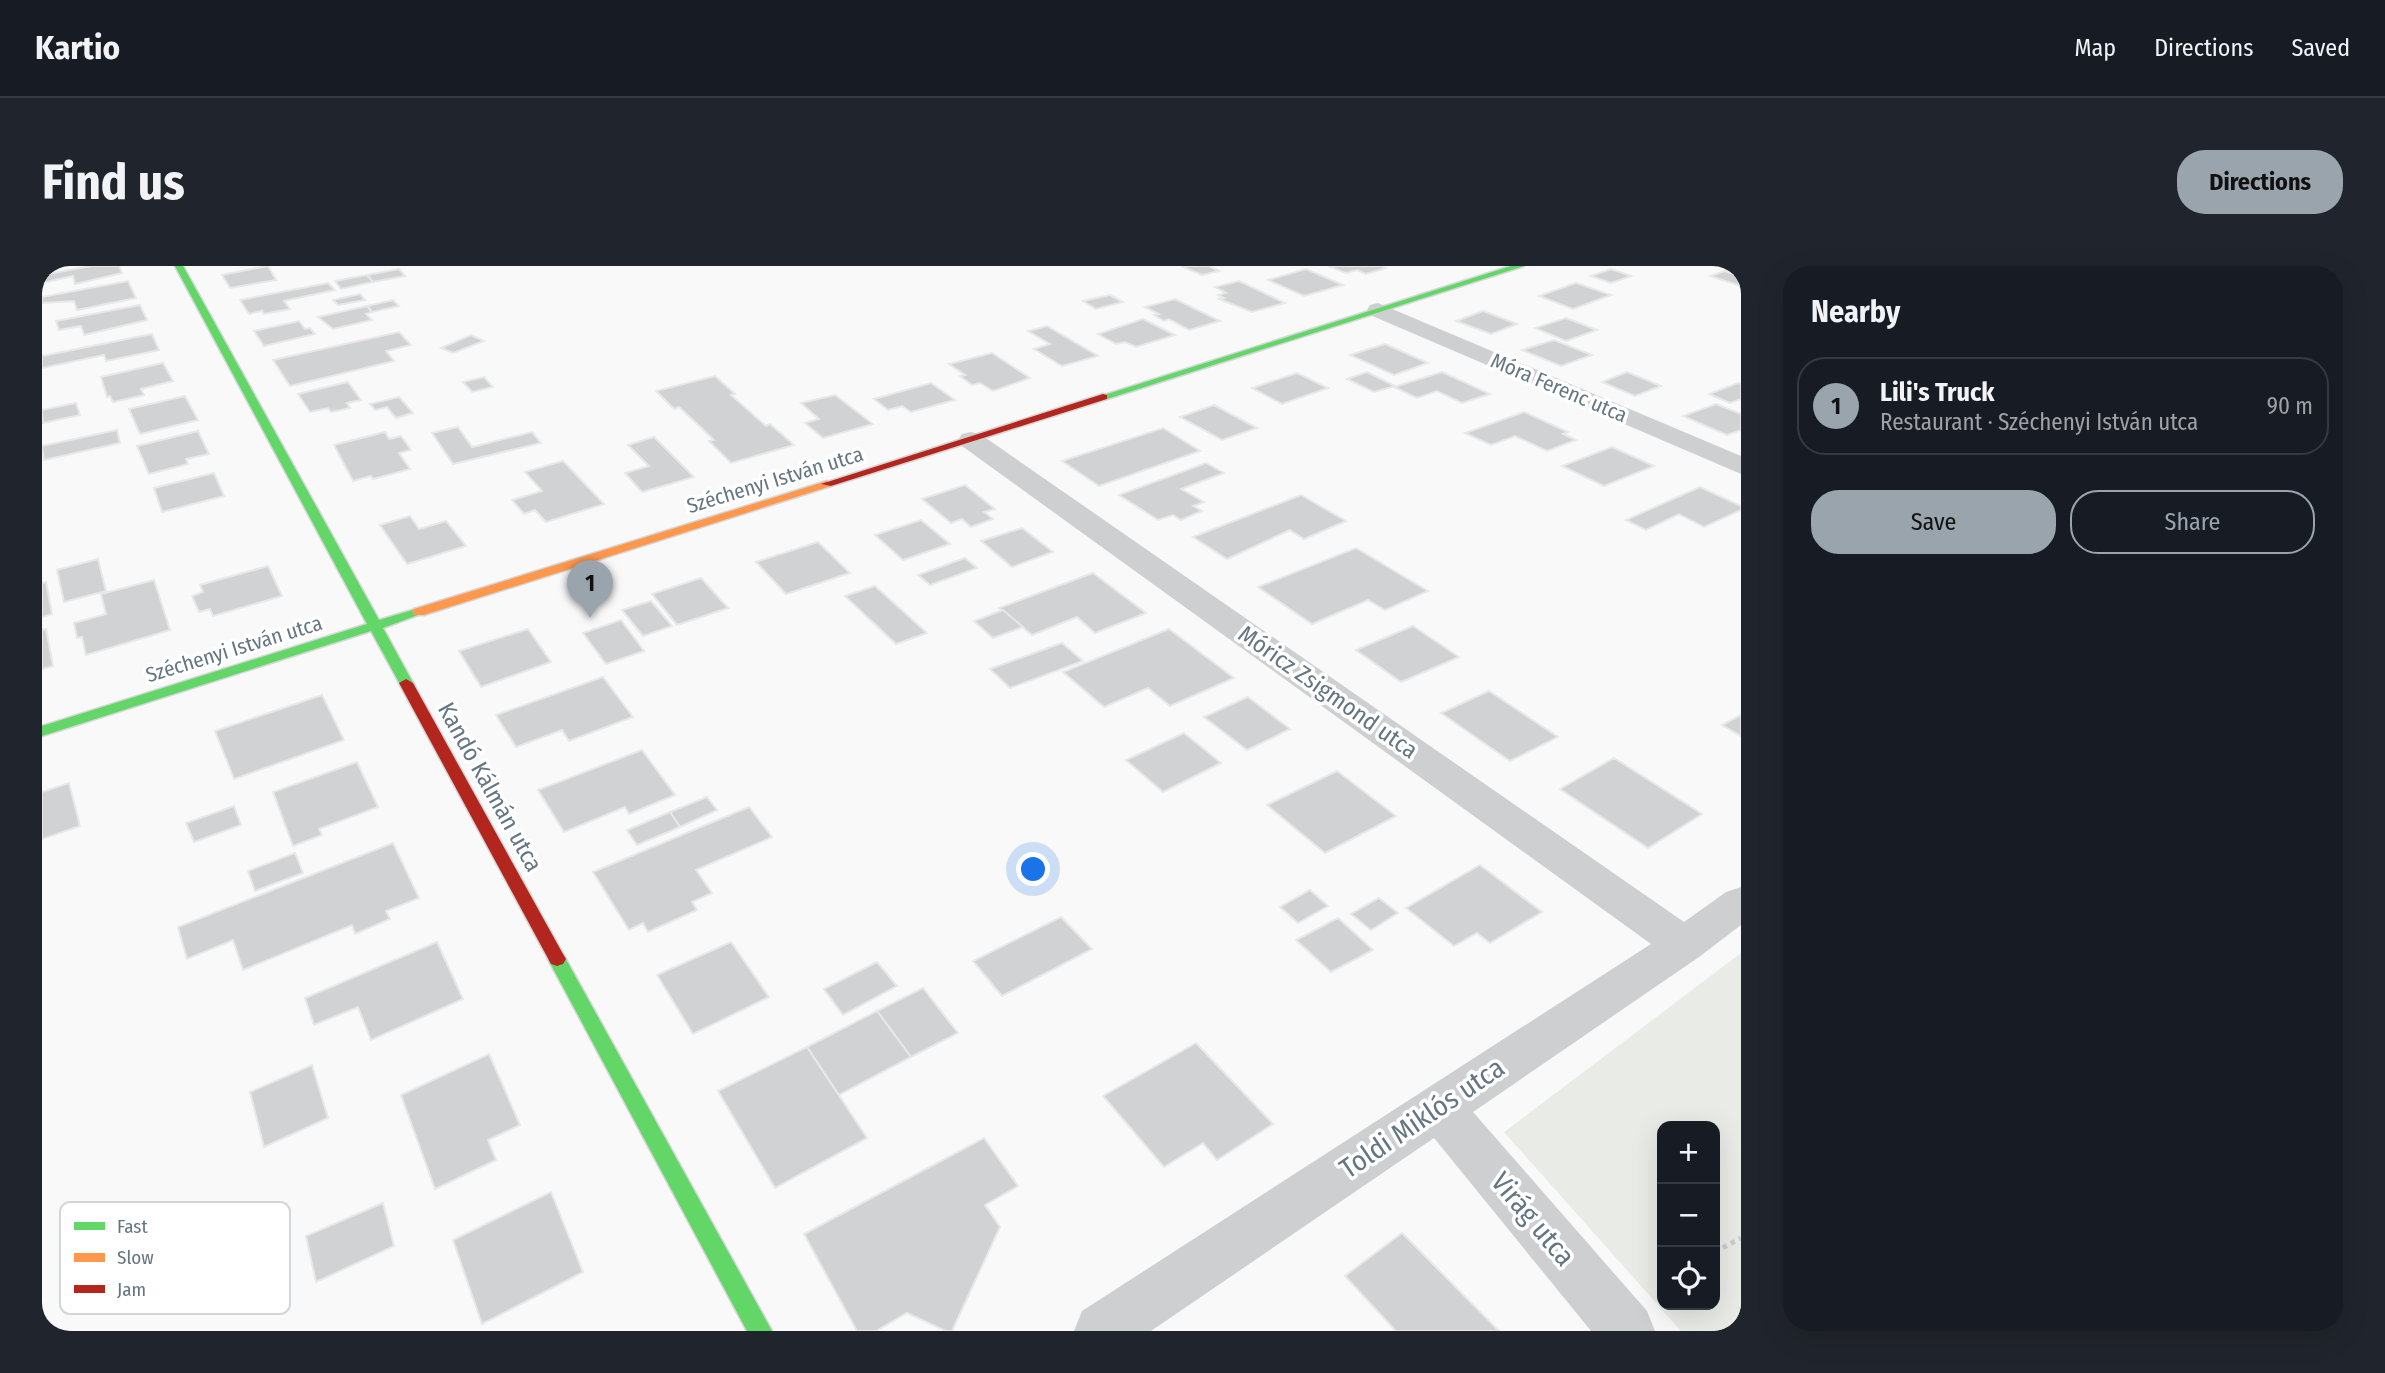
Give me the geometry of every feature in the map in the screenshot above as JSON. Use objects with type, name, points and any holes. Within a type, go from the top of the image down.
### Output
[{"type":"street","name":"Kandó Kálmán utca","points":[[179,266],[760,1331]]},
{"type":"street","name":"Széchenyi István utca","points":[[42,731],[1520,266]]},
{"type":"street","name":"Móra Ferenc utca","points":[[1378,310],[1741,466]]},
{"type":"street","name":"Móricz Zsigmond utca","points":[[971,440],[1684,945]]},
{"type":"street","name":"Toldi Miklós utca","points":[[1102,1331],[1684,945],[1741,904]]},
{"type":"street","name":"Virág utca","points":[[1438,1107],[1627,1331]]},
{"type":"path","points":[[1720,1249],[1741,1238]]},
{"type":"shaded area","points":[[1741,953],[1741,1331],[1681,1331],[1662,1310],[1720,1310],[1720,1121],[1657,1121],[1657,1304],[1504,1132]]},
{"type":"building","points":[[92,266],[119,266],[122,273],[75,284],[73,276],[42,283],[42,275]]},
{"type":"building","points":[[268,266],[276,280],[230,288],[222,275]]},
{"type":"building","points":[[1181,266],[1209,266],[1219,271],[1202,275]]},
{"type":"building","points":[[1328,266],[1386,268],[1366,274],[1357,270],[1346,273]]},
{"type":"building","points":[[399,269],[405,276],[373,282],[367,275]]},
{"type":"building","points":[[1306,269],[1343,285],[1304,296],[1268,280]]},
{"type":"building","points":[[1611,269],[1631,276],[1611,283],[1591,276]]},
{"type":"building","points":[[1725,271],[1733,274],[1741,271],[1741,286],[1710,276]]},
{"type":"building","points":[[367,275],[373,282],[341,289],[335,281]]},
{"type":"building","points":[[128,281],[136,298],[77,310],[74,301],[42,303],[42,297]]},
{"type":"building","points":[[1239,281],[1285,303],[1252,312],[1219,299],[1224,298],[1218,295],[1226,293],[1215,287]]},
{"type":"building","points":[[328,283],[335,290],[284,301],[290,309],[249,314],[240,300]]},
{"type":"building","points":[[1576,283],[1611,295],[1573,309],[1539,296]]},
{"type":"building","points":[[360,294],[365,300],[338,305],[333,300]]},
{"type":"building","points":[[1110,295],[1123,302],[1096,309],[1083,301]]},
{"type":"building","points":[[1175,299],[1220,321],[1189,330],[1169,319],[1164,321],[1154,315],[1159,314],[1145,307]]},
{"type":"building","points":[[393,300],[399,306],[372,312],[367,306]]},
{"type":"building","points":[[140,305],[147,320],[84,335],[81,326],[59,330],[56,321]]},
{"type":"building","points":[[367,306],[372,312],[366,314],[372,320],[333,329],[318,317]]},
{"type":"building","points":[[1483,311],[1517,324],[1491,334],[1456,321]]},
{"type":"building","points":[[1566,318],[1597,330],[1566,341],[1535,328]]},
{"type":"building","points":[[1143,319],[1175,335],[1136,347],[1125,342],[1116,344],[1098,334]]},
{"type":"building","points":[[299,321],[305,329],[310,328],[315,334],[264,346],[254,331]]},
{"type":"building","points":[[1047,326],[1098,356],[1062,366],[1034,349],[1050,344],[1028,331]]},
{"type":"building","points":[[399,332],[411,345],[386,351],[394,361],[290,386],[273,360]]},
{"type":"building","points":[[152,334],[159,350],[106,361],[104,355],[42,368],[42,356]]},
{"type":"building","points":[[471,335],[484,341],[453,353],[441,348]]},
{"type":"building","points":[[1554,340],[1592,355],[1561,366],[1522,350]]},
{"type":"building","points":[[1385,344],[1428,363],[1394,375],[1350,355]]},
{"type":"building","points":[[992,353],[1030,378],[993,391],[980,383],[972,385],[960,376],[965,375],[949,364]]},
{"type":"building","points":[[163,363],[173,381],[141,389],[144,395],[113,402],[110,396],[107,397],[101,377]]},
{"type":"building","points":[[1367,372],[1395,386],[1374,392],[1347,379]]},
{"type":"building","points":[[1442,372],[1490,394],[1462,403],[1437,391],[1417,398],[1394,387]]},
{"type":"building","points":[[1627,372],[1661,386],[1635,396],[1602,382]]},
{"type":"building","points":[[1297,373],[1328,388],[1282,404],[1252,388]]},
{"type":"building","points":[[715,376],[735,394],[731,395],[766,426],[770,424],[794,445],[731,463],[709,441],[714,440],[679,407],[674,409],[656,391]]},
{"type":"building","points":[[484,377],[493,387],[472,392],[463,382]]},
{"type":"building","points":[[348,382],[361,400],[347,403],[350,408],[331,412],[328,408],[310,412],[298,394]]},
{"type":"building","points":[[931,383],[955,400],[911,412],[902,406],[888,410],[874,399]]},
{"type":"building","points":[[1741,384],[1741,399],[1730,403],[1709,394]]},
{"type":"building","points":[[835,395],[873,424],[823,438],[805,423],[819,419],[801,403]]},
{"type":"building","points":[[185,396],[198,420],[140,434],[129,409]]},
{"type":"building","points":[[399,397],[413,413],[396,418],[387,407],[375,410],[370,404]]},
{"type":"building","points":[[76,403],[80,415],[43,423],[42,410]]},
{"type":"building","points":[[1716,404],[1741,414],[1741,430],[1727,435],[1683,416]]},
{"type":"building","points":[[1214,405],[1257,428],[1222,440],[1180,417]]},
{"type":"building","points":[[1524,412],[1568,432],[1563,434],[1576,440],[1547,451],[1515,436],[1491,445],[1465,433]]},
{"type":"building","points":[[458,427],[472,447],[532,432],[541,443],[453,464],[432,433]]},
{"type":"building","points":[[1163,428],[1200,451],[1099,486],[1062,461]]},
{"type":"building","points":[[117,430],[120,443],[44,460],[42,446]]},
{"type":"building","points":[[198,431],[209,454],[186,459],[188,464],[149,474],[137,446]]},
{"type":"building","points":[[385,432],[389,439],[401,436],[411,450],[399,453],[410,469],[373,479],[371,476],[353,481],[334,445]]},
{"type":"building","points":[[654,437],[694,477],[642,492],[625,473],[649,466],[628,445]]},
{"type":"building","points":[[1612,447],[1654,466],[1604,486],[1562,466]]},
{"type":"building","points":[[563,461],[604,504],[546,522],[535,510],[524,514],[512,500],[542,491],[525,472]]},
{"type":"building","points":[[1206,463],[1224,473],[1181,489],[1204,502],[1193,506],[1202,511],[1181,520],[1173,515],[1158,520],[1119,495]]},
{"type":"building","points":[[214,473],[224,496],[162,512],[154,488]]},
{"type":"building","points":[[965,485],[995,509],[984,512],[993,519],[971,527],[962,519],[951,523],[922,499]]},
{"type":"building","points":[[1700,487],[1741,506],[1741,510],[1704,527],[1679,514],[1646,530],[1626,520]]},
{"type":"building","points":[[1301,495],[1346,521],[1304,539],[1290,530],[1227,559],[1193,537]]},
{"type":"building","points":[[410,516],[419,529],[446,521],[466,546],[407,564],[380,525]]},
{"type":"building","points":[[921,520],[950,544],[903,560],[875,535]]},
{"type":"building","points":[[1022,528],[1053,552],[1012,567],[981,541]]},
{"type":"building","points":[[818,542],[850,573],[786,594],[756,562]]},
{"type":"building","points":[[1356,548],[1428,591],[1385,610],[1368,600],[1312,624],[1258,587]]},
{"type":"building","points":[[965,558],[977,568],[930,585],[918,575]]},
{"type":"building","points":[[98,559],[106,591],[64,602],[57,570]]},
{"type":"building","points":[[268,566],[282,596],[213,616],[210,609],[199,612],[192,596],[203,592],[200,585]]},
{"type":"building","points":[[1093,573],[1146,613],[1095,633],[1077,617],[1032,635],[999,608]]},
{"type":"building","points":[[701,578],[728,608],[677,625],[652,594]]},
{"type":"building","points":[[154,580],[170,630],[86,655],[82,637],[77,638],[74,623],[106,614],[101,594]]},
{"type":"building","points":[[46,582],[52,614],[42,617],[42,583]]},
{"type":"building","points":[[875,586],[927,633],[896,644],[845,596]]},
{"type":"building","points":[[651,601],[672,626],[643,636],[622,610]]},
{"type":"building","points":[[1003,610],[1023,627],[993,638],[974,621]]},
{"type":"building","points":[[621,620],[644,651],[606,664],[583,633]]},
{"type":"building","points":[[1413,626],[1459,657],[1401,682],[1356,650]]},
{"type":"building","points":[[46,629],[53,666],[42,669],[42,630]]},
{"type":"building","points":[[528,629],[551,662],[481,687],[459,651]]},
{"type":"building","points":[[1169,629],[1234,678],[1170,706],[1148,688],[1104,707],[1063,672]]},
{"type":"building","points":[[1062,643],[1083,661],[1010,688],[990,669]]},
{"type":"building","points":[[603,677],[633,717],[569,741],[562,730],[516,747],[496,715]]},
{"type":"building","points":[[1489,691],[1558,737],[1510,761],[1441,713]]},
{"type":"building","points":[[322,695],[344,740],[234,779],[215,731]]},
{"type":"building","points":[[1248,697],[1290,729],[1247,750],[1204,717]]},
{"type":"building","points":[[1741,715],[1741,736],[1722,725]]},
{"type":"building","points":[[1184,733],[1221,763],[1163,792],[1126,760]]},
{"type":"building","points":[[642,750],[675,795],[629,814],[625,807],[564,832],[538,790]]},
{"type":"building","points":[[1614,758],[1702,814],[1648,848],[1560,789]]},
{"type":"building","points":[[357,762],[378,807],[319,829],[322,835],[293,846],[273,792]]},
{"type":"building","points":[[1337,771],[1396,816],[1325,853],[1267,805]]},
{"type":"building","points":[[69,783],[80,826],[42,839],[42,792]]},
{"type":"building","points":[[707,797],[717,810],[680,827],[670,812]]},
{"type":"building","points":[[234,806],[241,825],[194,842],[186,823]]},
{"type":"building","points":[[749,807],[772,837],[696,870],[712,893],[692,902],[697,910],[648,932],[643,923],[629,930],[593,872]]},
{"type":"building","points":[[670,812],[680,827],[637,845],[627,830]]},
{"type":"building","points":[[393,843],[419,898],[386,911],[390,919],[355,934],[352,925],[243,970],[233,940],[187,959],[178,927]]},
{"type":"building","points":[[295,853],[303,873],[255,891],[248,871]]},
{"type":"building","points":[[1480,865],[1542,912],[1490,943],[1477,933],[1454,946],[1406,908]]},
{"type":"building","points":[[1310,890],[1328,906],[1298,923],[1280,907]]},
{"type":"building","points":[[1379,898],[1398,913],[1371,930],[1351,914]]},
{"type":"building","points":[[1061,917],[1092,949],[1002,996],[973,961]]},
{"type":"building","points":[[1338,918],[1373,950],[1331,972],[1296,940]]},
{"type":"building","points":[[437,942],[463,999],[371,1040],[358,1007],[314,1025],[305,998]]},
{"type":"building","points":[[731,942],[769,997],[693,1034],[657,975]]},
{"type":"building","points":[[877,962],[897,986],[843,1015],[824,989]]},
{"type":"building","points":[[923,988],[958,1033],[911,1057],[877,1011]]},
{"type":"building","points":[[877,1011],[911,1057],[839,1095],[807,1047]]},
{"type":"building","points":[[1196,1043],[1273,1124],[1217,1160],[1203,1143],[1164,1167],[1103,1096]]},
{"type":"building","points":[[807,1047],[867,1138],[775,1188],[718,1091]]},
{"type":"building","points":[[489,1054],[520,1125],[488,1140],[496,1160],[435,1189],[401,1095]]},
{"type":"building","points":[[312,1065],[328,1118],[264,1147],[250,1092]]},
{"type":"building","points":[[984,1138],[1018,1186],[985,1205],[1000,1227],[952,1331],[946,1331],[907,1313],[876,1331],[857,1331],[804,1234]]},
{"type":"building","points":[[551,1192],[583,1272],[482,1324],[453,1240]]},
{"type":"building","points":[[383,1203],[394,1246],[316,1282],[306,1236]]},
{"type":"building","points":[[1402,1233],[1499,1331],[1396,1331],[1345,1276]]},
{"type":"traffic: fast","points":[[179,266],[406,683]]},
{"type":"traffic: fast","points":[[1103,397],[1520,266]]},
{"type":"traffic: fast","points":[[42,731],[419,612]]},
{"type":"traffic: fast","points":[[557,959],[760,1331]]},
{"type":"traffic: slow","points":[[419,612],[827,484]]},
{"type":"traffic: jam","points":[[827,484],[1103,397]]},
{"type":"traffic: jam","points":[[406,683],[557,959]]},
{"type":"place","name":"Lili's Truck","points":[[590,618]]}]
